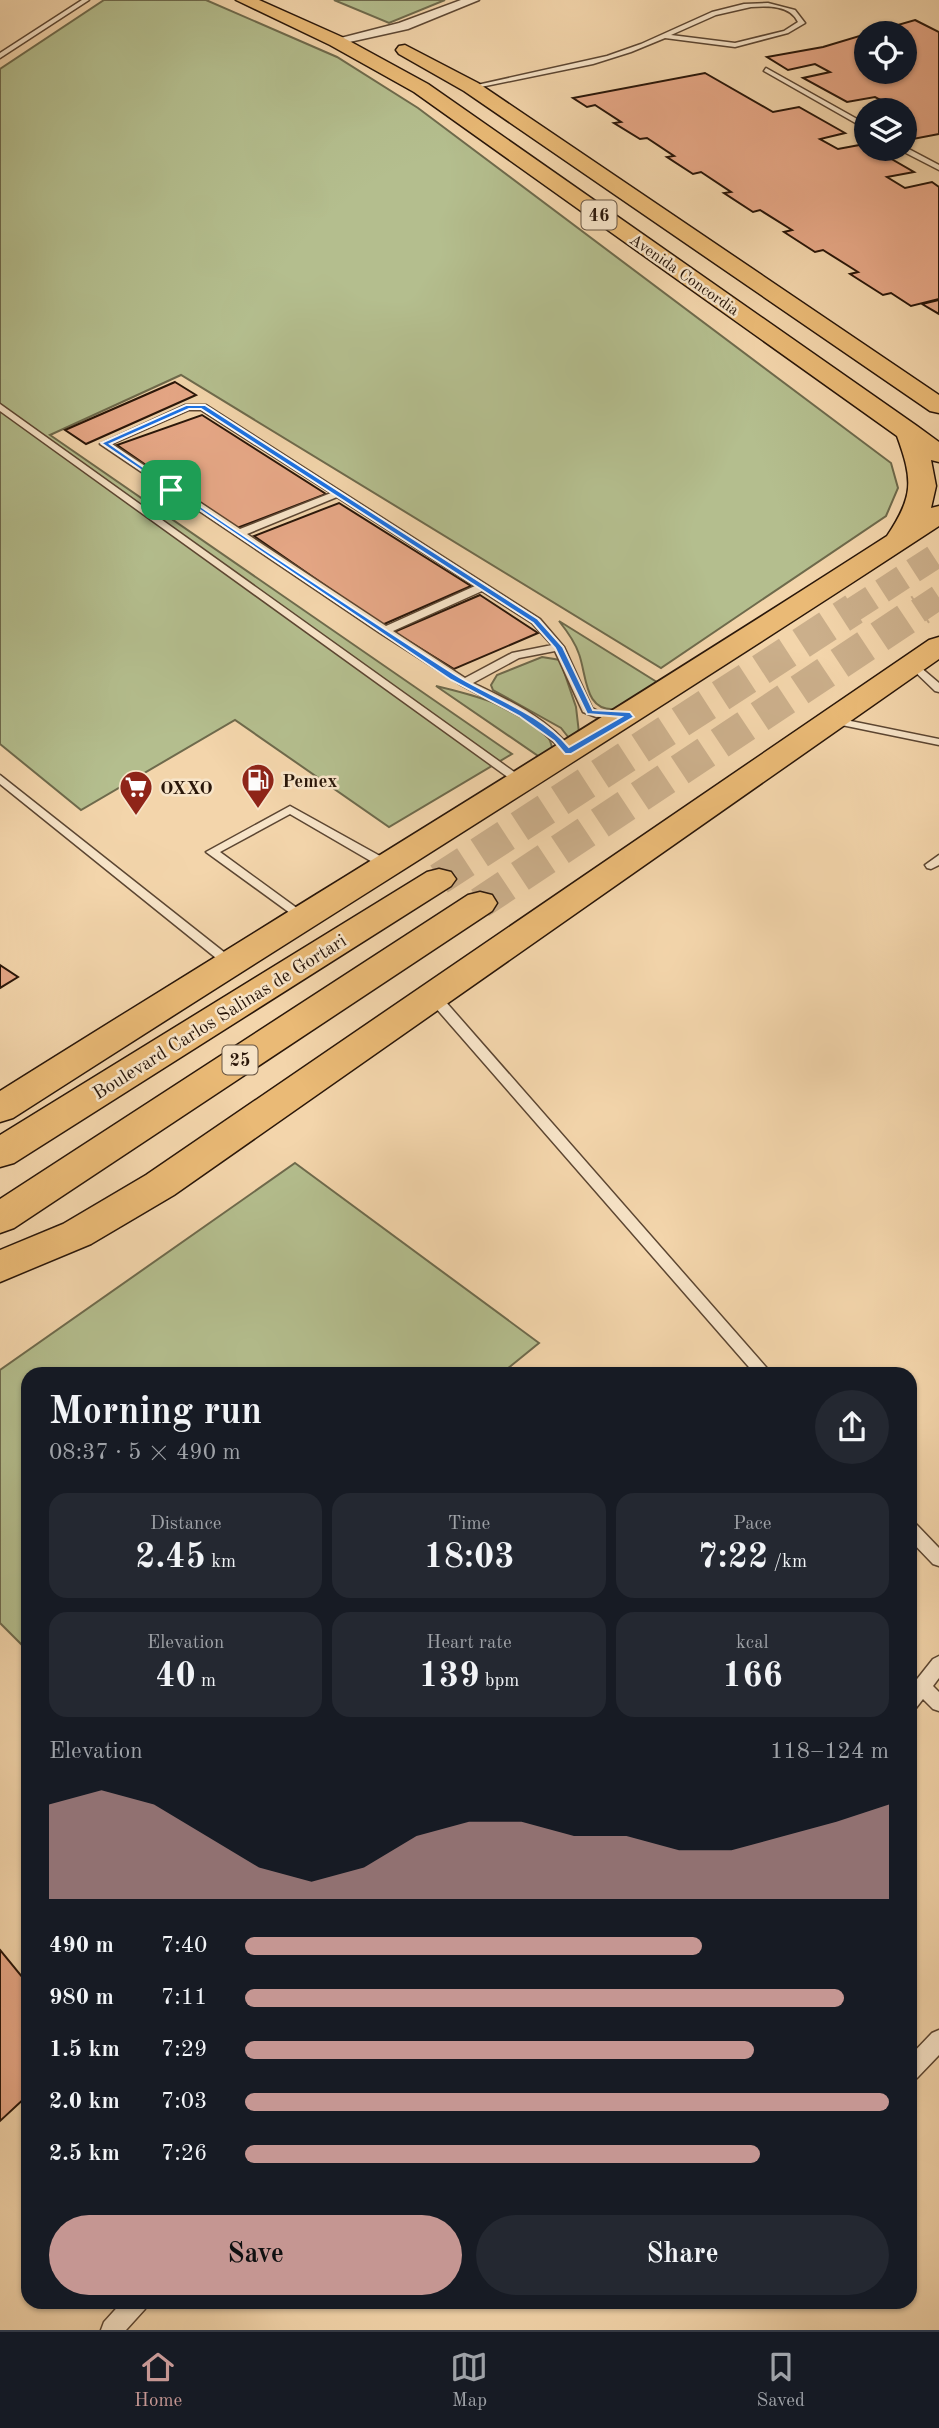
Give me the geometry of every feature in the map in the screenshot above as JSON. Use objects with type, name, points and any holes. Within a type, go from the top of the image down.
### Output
[{"type":"main road","name":"Avenida Concordia","points":[[245,0],[336,41],[421,88],[939,454]]},
{"type":"main road","name":"Avenida Concordia","points":[[289,0],[371,34],[471,87],[933,399]]},
{"type":"main road","points":[[908,430],[923,475],[915,535]]},
{"type":"main road","points":[[0,1109],[385,864],[630,715],[915,535],[939,514]]},
{"type":"main road","points":[[0,1268],[116,1214],[926,655]]},
{"type":"main road","name":"Boulevard Carlos Salinas de Gortari","points":[[0,1153],[439,879]]},
{"type":"main road","name":"25","points":[[0,1218],[480,903]]},
{"type":"street","points":[[336,41],[416,21],[473,0]]},
{"type":"lane","points":[[0,56],[86,0]]},
{"type":"lane","points":[[471,87],[584,64],[664,36],[705,17],[745,6],[784,8],[796,14],[802,23],[786,32],[735,45],[664,36]]},
{"type":"lane","points":[[765,70],[854,120]]},
{"type":"lane","points":[[917,156],[939,168]]},
{"type":"lane","points":[[0,407],[520,781]]},
{"type":"lane","points":[[568,752],[558,739],[522,714],[465,683],[384,631],[105,443],[188,407],[203,407],[536,621],[559,647],[590,712],[630,715]]},
{"type":"lane","points":[[237,534],[340,494]]},
{"type":"lane","points":[[384,631],[482,587]]},
{"type":"lane","points":[[465,683],[516,655],[559,647]]},
{"type":"lane","points":[[926,655],[939,689]]},
{"type":"lane","points":[[831,720],[939,742]]},
{"type":"lane","points":[[0,778],[230,963]]},
{"type":"lane","points":[[301,917],[212,852],[290,809],[385,864]]},
{"type":"lane","points":[[433,996],[758,1367]]},
{"type":"lane","points":[[917,1536],[939,1559]]},
{"type":"lane","points":[[917,1693],[939,1664]]},
{"type":"lane","points":[[922,1687],[939,1703]]},
{"type":"lane","points":[[917,2064],[939,2040]]},
{"type":"lane","points":[[112,2330],[130,2309]]},
{"type":"green space","points":[[104,0],[206,0],[337,57],[418,108],[891,463],[898,488],[886,516],[661,668],[181,375],[50,435],[512,754],[389,827],[235,720],[81,810],[0,744],[0,69]]},
{"type":"green space","points":[[334,0],[445,0],[389,23]]},
{"type":"green space","points":[[559,621],[668,689],[623,708],[606,709],[598,705],[589,691],[575,645]]},
{"type":"green space","points":[[542,657],[560,660],[576,707],[579,733],[569,738],[561,728],[493,690],[491,685],[497,675]]},
{"type":"green space","points":[[436,686],[497,704],[528,718],[548,737],[554,758],[547,762]]},
{"type":"green space","points":[[295,1163],[539,1343],[510,1367],[21,1367],[21,1644],[0,1623],[0,1370]]},
{"type":"building","points":[[917,21],[939,32],[939,134],[917,138],[917,98],[854,98],[854,101],[847,102],[803,78],[830,72],[815,64],[788,70],[767,57],[823,47],[854,38],[854,84],[917,84]]},
{"type":"building","points":[[705,73],[773,112],[799,107],[845,133],[820,139],[838,149],[854,146],[854,161],[895,161],[914,172],[887,177],[905,188],[932,182],[939,187],[939,299],[911,306],[891,293],[883,295],[850,274],[858,272],[823,250],[815,252],[784,232],[792,230],[760,210],[753,212],[724,193],[731,192],[701,172],[693,174],[667,157],[674,156],[647,138],[640,139],[614,123],[621,122],[595,105],[587,107],[573,98]]},
{"type":"building","points":[[939,300],[939,314],[922,304]]},
{"type":"building","points":[[175,382],[196,395],[86,444],[65,430]]},
{"type":"building","points":[[202,415],[326,494],[237,528],[117,445]]},
{"type":"building","points":[[339,503],[471,586],[382,625],[254,536]]},
{"type":"building","points":[[480,595],[538,633],[454,669],[394,632]]},
{"type":"building","points":[[0,965],[18,977],[0,988]]},
{"type":"building","points":[[0,1950],[21,1976],[21,2102],[0,2121]]},
{"type":"tunnel","points":[[851,611],[939,554]]},
{"type":"tunnel","points":[[480,903],[939,597]]},
{"type":"tunnel","points":[[439,879],[854,609]]},
{"type":"place","name":"Pemex","points":[[258,810]]},
{"type":"place","name":"OXXO","points":[[136,817]]},
{"type":"route","points":[[188,407],[203,407],[536,621],[559,647],[590,712],[614,716],[630,715],[568,752],[558,739],[545,729],[454,678],[171,490],[104,445],[188,407]]}]
